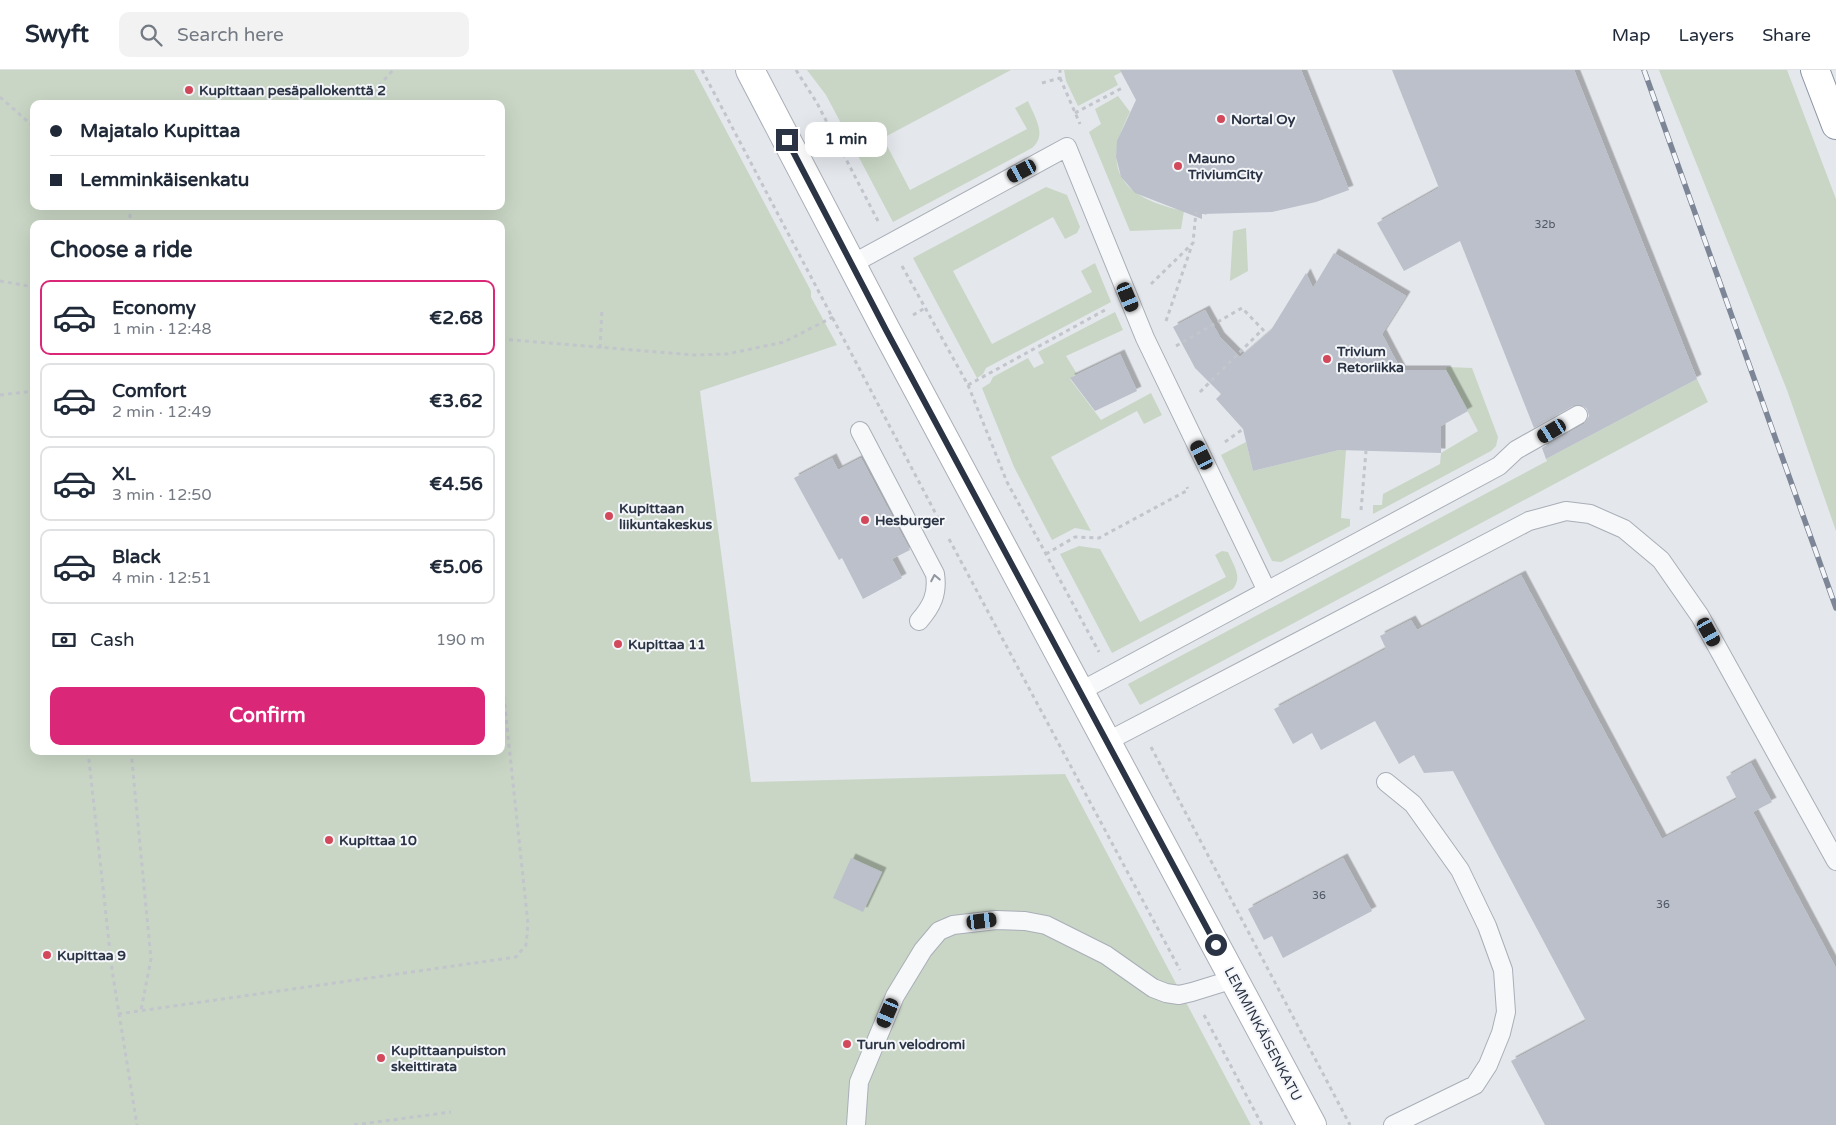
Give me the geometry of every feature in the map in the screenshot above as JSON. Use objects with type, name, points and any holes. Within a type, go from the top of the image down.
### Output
[{"type":"main road","name":"LEMMINKÄISENKATU","points":[[750,70],[1312,1125]]},
{"type":"main road","points":[[1815,70],[1836,125]]},
{"type":"lane","points":[[852,264],[1067,147],[1145,338],[1268,591]]},
{"type":"lane","points":[[1081,691],[1499,466],[1516,450],[1578,415]]},
{"type":"lane","points":[[860,431],[935,574],[936,594],[930,608],[919,622]]},
{"type":"lane","points":[[1108,741],[1140,726],[1529,521],[1566,511],[1590,514],[1624,529],[1662,560],[1700,616],[1836,861]]},
{"type":"lane","points":[[1386,782],[1413,804],[1460,870],[1487,926],[1503,970],[1506,1012],[1501,1033],[1488,1065],[1475,1085],[1393,1125]]},
{"type":"lane","points":[[856,1125],[859,1082],[896,996],[924,950],[939,931],[953,925],[996,920],[1025,921],[1046,925],[1106,955],[1153,988],[1179,995],[1234,979]]},
{"type":"path","points":[[367,100],[393,70]]},
{"type":"path","points":[[702,70],[940,523]]},
{"type":"path","points":[[796,70],[817,103],[890,243],[968,385],[1006,482],[1112,675]]},
{"type":"path","points":[[1042,83],[1060,78],[1060,70]]},
{"type":"path","points":[[1075,113],[1124,86]]},
{"type":"path","points":[[0,97],[30,123]]},
{"type":"path","points":[[1165,324],[1193,243],[1196,212]]},
{"type":"path","points":[[1149,286],[1193,243]]},
{"type":"path","points":[[0,281],[30,286]]},
{"type":"path","points":[[968,385],[1113,306]]},
{"type":"path","points":[[600,348],[602,308]]},
{"type":"path","points":[[1176,347],[1242,308],[1267,334]]},
{"type":"path","points":[[505,339],[694,355],[727,354],[784,342],[833,317]]},
{"type":"path","points":[[1198,394],[1263,329]]},
{"type":"path","points":[[0,395],[30,392]]},
{"type":"path","points":[[1358,542],[1366,451]]},
{"type":"path","points":[[1046,554],[1075,537],[1099,538],[1188,490],[1184,483]]},
{"type":"path","points":[[945,532],[1262,1125]]},
{"type":"path","points":[[118,1014],[516,957],[526,945],[528,924],[505,708]]},
{"type":"path","points":[[1140,726],[1350,1125]]},
{"type":"path","points":[[88,755],[118,1014],[137,1125]]},
{"type":"path","points":[[131,755],[151,959],[141,1010]]},
{"type":"path","points":[[354,1125],[451,1112]]},
{"type":"green space","name":"Kupittaan liikuntakeskus","points":[[0,70],[694,70],[811,291],[811,297],[837,345],[700,391],[751,782],[1065,774],[1251,1125],[0,1125]]},
{"type":"green space","points":[[807,70],[1011,70],[883,138],[910,190],[1027,129],[1015,108],[1028,101],[1038,125],[1039,137],[1037,143],[1032,148],[893,222],[826,95]]},
{"type":"green space","points":[[1064,70],[1125,70],[1114,76],[1118,85],[1078,106],[1066,81]]},
{"type":"green space","points":[[1659,70],[1787,70],[1836,199],[1836,531],[1787,390]]},
{"type":"green space","points":[[1118,96],[1130,112],[1121,133],[1117,151],[1117,166],[1122,179],[1132,190],[1145,198],[1184,211],[1181,229],[1130,231],[1089,132],[1101,124],[1095,109]]},
{"type":"green space","points":[[1046,187],[1067,195],[1080,227],[1077,233],[1065,239],[1053,217],[953,271],[992,344],[1092,292],[1081,271],[1095,263],[1111,302],[986,368],[983,374],[977,378],[913,258]]},
{"type":"green space","points":[[1246,228],[1248,271],[1230,281],[1233,231]]},
{"type":"green space","points":[[1115,312],[1123,330],[1066,356],[1077,374],[1070,379],[1101,420],[1151,393],[1162,415],[1144,424],[1137,411],[1051,457],[1091,531],[1075,528],[1052,540],[1014,467],[982,388],[990,383],[993,377],[1028,358],[1034,368],[1044,363],[1038,352]]},
{"type":"green space","points":[[1447,367],[1472,368],[1498,437],[1496,446],[1491,451],[1373,514],[1373,505],[1382,505],[1383,494],[1440,464],[1441,453],[1478,431],[1446,370]]},
{"type":"green space","points":[[1697,379],[1708,402],[1140,705],[1128,684],[1547,461],[1546,459]]},
{"type":"green space","points":[[1246,442],[1253,471],[1339,450],[1346,450],[1341,518],[1350,519],[1350,526],[1281,562],[1272,561],[1221,455]]},
{"type":"green space","points":[[1079,546],[1100,549],[1140,622],[1226,577],[1215,555],[1222,551],[1228,552],[1236,570],[1237,580],[1233,589],[1112,653],[1060,554]]},
{"type":"building","points":[[1120,70],[1301,70],[1349,190],[1316,202],[1272,212],[1202,214],[1202,219],[1135,193],[1121,177],[1116,157],[1117,141],[1136,100]]},
{"type":"building","points":[[1392,70],[1574,70],[1697,379],[1546,459],[1542,448],[1584,424],[1589,416],[1587,409],[1583,406],[1573,406],[1534,428],[1460,241],[1404,271],[1377,223],[1439,188]]},
{"type":"building","name":"Trivium Retoriikka","points":[[1334,253],[1406,296],[1382,334],[1401,370],[1446,370],[1468,411],[1441,426],[1441,453],[1339,450],[1253,471],[1243,429],[1216,399],[1221,394],[1195,368],[1173,327],[1205,310],[1220,337],[1240,357],[1271,330],[1306,273],[1313,288]]},
{"type":"building","points":[[1120,354],[1137,391],[1095,411],[1070,378]]},
{"type":"building","points":[[832,458],[838,470],[861,458],[910,550],[892,559],[902,578],[863,599],[842,558],[839,560],[794,478]]},
{"type":"building","points":[[1521,575],[1662,839],[1737,799],[1726,777],[1751,763],[1772,802],[1753,812],[1836,968],[1836,1125],[1545,1125],[1511,1061],[1586,1021],[1453,771],[1424,773],[1414,755],[1399,764],[1375,721],[1321,750],[1312,733],[1293,744],[1274,709],[1386,649],[1380,636],[1411,620],[1417,630]]},
{"type":"building","points":[[851,858],[882,872],[863,912],[833,898]]},
{"type":"building","points":[[1343,858],[1372,911],[1283,958],[1272,936],[1264,940],[1248,909]]},
{"type":"railway","points":[[1644,70],[1836,608]]},
{"type":"place","name":"Kupittaan pesäpallokenttä 2","points":[[189,90]]},
{"type":"place","name":"Nortal Oy","points":[[1221,119]]},
{"type":"place","name":"Mauno TriviumCity","points":[[1178,166]]},
{"type":"place","name":"Trivium Retoriikka","points":[[1327,359]]},
{"type":"place","name":"Kupittaan liikuntakeskus","points":[[609,516]]},
{"type":"place","name":"Hesburger","points":[[865,520]]},
{"type":"place","name":"Kupittaa 11","points":[[618,644]]},
{"type":"place","name":"Kupittaa 10","points":[[329,840]]},
{"type":"place","name":"Kupittaa 9","points":[[47,955]]},
{"type":"place","name":"Turun velodromi","points":[[847,1044]]},
{"type":"place","name":"Kupittaanpuiston skeittirata","points":[[381,1058]]},
{"type":"route","points":[[787,140],[886,330],[1216,945]]}]
